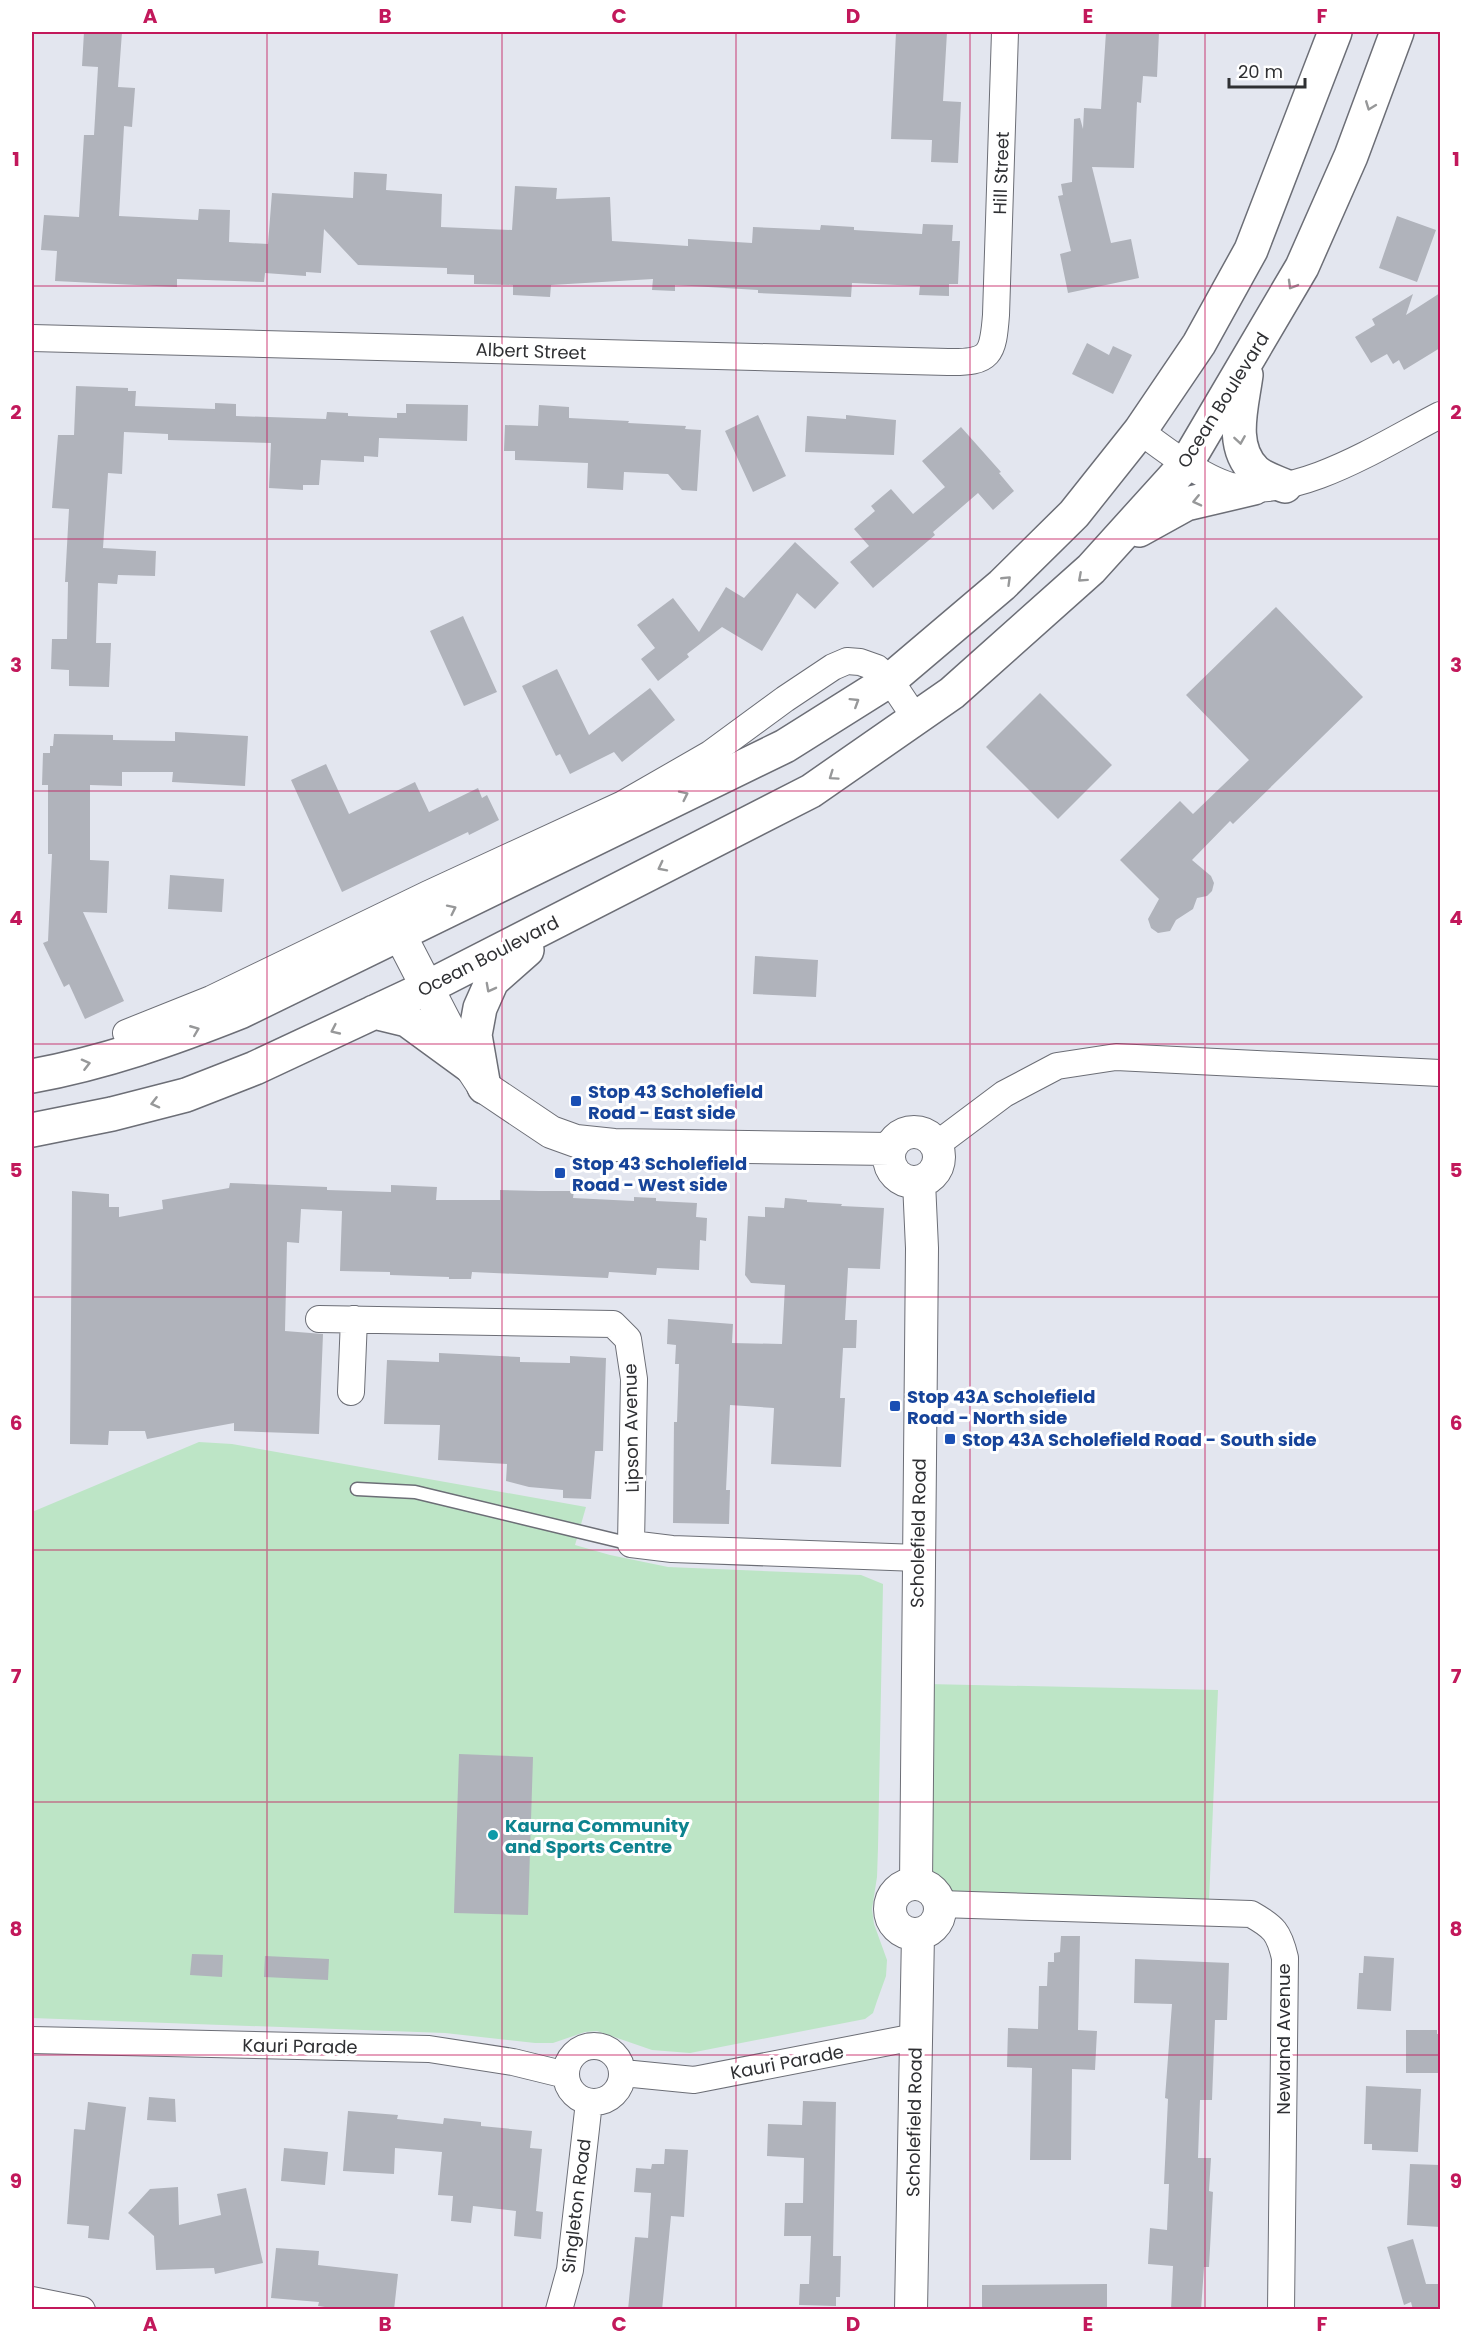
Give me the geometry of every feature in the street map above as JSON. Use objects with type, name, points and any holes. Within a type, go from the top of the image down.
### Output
[{"type":"main road","points":[[32,1076],[105,1059],[177,1037],[240,1012],[785,746],[890,680],[1002,585],[1074,514],[1140,431],[1199,344],[1251,250],[1335,32]]},
{"type":"main road","name":"Ocean Boulevard","points":[[32,1130],[101,1117],[186,1095],[255,1068],[426,988],[811,791],[952,693],[1091,569],[1186,464],[1302,267],[1351,156],[1397,32]]},
{"type":"main road","points":[[1248,361],[1238,430],[1242,452],[1255,472],[1269,487]]},
{"type":"main road","points":[[1111,548],[1152,521],[1186,504],[1269,487]]},
{"type":"main road","points":[[477,1076],[475,1035],[480,1008],[492,981],[561,919]]},
{"type":"main road","points":[[374,1012],[407,1020],[477,1076]]},
{"type":"street","name":"Hill Street","points":[[996,315],[1005,32]]},
{"type":"street","name":"Albert Street","points":[[32,338],[966,363],[980,359],[993,345],[996,315]]},
{"type":"street","points":[[1140,431],[1186,464],[1230,486],[1269,487],[1318,477],[1440,415]]},
{"type":"street","points":[[126,1033],[211,999],[428,894],[623,804],[710,754],[833,667],[847,661],[860,662],[877,669],[890,680],[916,718]]},
{"type":"street","points":[[400,934],[426,988],[477,1076],[551,1132],[576,1141],[614,1145],[891,1149]]},
{"type":"street","points":[[936,1145],[1004,1094],[1057,1066],[1116,1057],[1440,1073]]},
{"type":"street","points":[[915,1132],[931,1138],[939,1154],[935,1172],[928,1179],[919,1182],[908,1182],[899,1178],[892,1170],[889,1160],[891,1149],[896,1140],[905,1134],[915,1132]]},
{"type":"street","name":"Scholefield Road","points":[[915,1884],[922,1248],[919,1182]]},
{"type":"street","name":"Lipson Avenue","points":[[319,1318],[613,1324],[628,1339],[634,1379],[631,1544]]},
{"type":"street","points":[[351,1392],[354,1319]]},
{"type":"street","points":[[631,1544],[672,1549],[918,1558]]},
{"type":"street","points":[[915,1884],[931,1890],[940,1904],[937,1921],[931,1928],[918,1934],[909,1934],[901,1930],[891,1916],[890,1907],[897,1892],[904,1886],[915,1884]]},
{"type":"street","name":"Newland Avenue","points":[[940,1904],[1251,1914],[1281,1938],[1285,1958],[1281,2310]]},
{"type":"street","name":"Scholefield Road","points":[[911,2310],[918,1934]]},
{"type":"street","name":"Kauri Parade","points":[[623,2073],[694,2080],[915,2037]]},
{"type":"street","name":"Kauri Parade","points":[[32,2040],[429,2049],[513,2062],[566,2075]]},
{"type":"street","points":[[592,2045],[610,2050],[618,2057],[623,2073],[621,2082],[609,2098],[600,2102],[589,2102],[572,2092],[566,2075],[567,2065],[572,2056],[579,2049],[592,2045]]},
{"type":"street","name":"Singleton Road","points":[[559,2310],[570,2270],[589,2102]]},
{"type":"street","points":[[32,2300],[82,2310]]},
{"type":"lane","points":[[357,1489],[415,1492],[631,1544]]},
{"type":"green space","points":[[199,1442],[232,1444],[586,1507],[575,1545],[610,1555],[668,1567],[861,1575],[883,1584],[878,1848],[877,1877],[872,1909],[874,1924],[887,1960],[886,1976],[873,2013],[865,2019],[690,2053],[652,2050],[597,2031],[585,2032],[553,2043],[535,2043],[445,2033],[32,2018],[32,1512]]},
{"type":"green space","points":[[927,1684],[1218,1690],[1209,1901],[944,1895],[934,1883],[923,1878]]},
{"type":"building","points":[[84,32],[122,32],[118,87],[135,88],[132,127],[124,126],[119,216],[198,220],[199,209],[230,210],[229,242],[268,244],[272,193],[353,198],[354,172],[387,174],[386,190],[442,194],[441,227],[512,230],[515,186],[557,188],[556,199],[610,197],[612,241],[688,246],[688,239],[752,243],[753,227],[820,230],[821,225],[854,227],[854,230],[922,234],[923,224],[953,225],[952,241],[960,241],[958,284],[949,284],[949,296],[919,295],[920,286],[852,283],[851,297],[758,293],[758,290],[675,285],[675,291],[652,290],[653,279],[551,285],[550,297],[513,295],[513,285],[474,284],[474,275],[447,274],[447,268],[358,265],[324,229],[321,273],[306,272],[306,276],[265,273],[264,282],[177,279],[177,287],[55,281],[57,251],[41,250],[44,215],[79,217],[84,135],[94,135],[98,67],[82,66]]},
{"type":"building","points":[[896,32],[947,32],[943,101],[961,102],[958,163],[931,162],[932,140],[891,139]]},
{"type":"building","points":[[1106,32],[1159,32],[1157,77],[1143,76],[1141,103],[1137,102],[1134,168],[1092,167],[1111,243],[1131,239],[1139,278],[1068,293],[1060,254],[1071,251],[1058,196],[1063,195],[1061,184],[1072,182],[1074,119],[1080,118],[1083,129],[1084,108],[1101,109]]},
{"type":"building","points":[[1397,216],[1436,230],[1417,282],[1379,268]]},
{"type":"building","points":[[1440,293],[1440,348],[1404,370],[1399,360],[1393,364],[1387,354],[1371,363],[1355,337],[1375,325],[1372,319],[1413,294],[1406,315]]},
{"type":"building","points":[[1087,343],[1109,355],[1113,346],[1132,355],[1113,394],[1072,374]]},
{"type":"building","points":[[76,386],[128,388],[128,391],[136,391],[135,406],[215,409],[215,403],[236,404],[236,416],[326,419],[327,412],[348,413],[348,416],[397,418],[397,413],[406,413],[406,404],[468,405],[467,441],[379,438],[378,457],[364,456],[364,462],[321,460],[319,485],[303,485],[303,490],[269,488],[271,443],[168,440],[168,434],[124,432],[122,474],[108,473],[103,548],[156,551],[155,576],[118,575],[117,584],[98,583],[96,643],[111,643],[109,687],[69,686],[69,670],[51,669],[52,639],[67,639],[68,582],[65,582],[69,509],[52,508],[58,435],[74,435]]},
{"type":"building","points":[[539,405],[569,407],[569,418],[686,426],[685,429],[701,430],[697,491],[682,490],[668,474],[624,472],[623,490],[587,488],[588,463],[515,460],[515,451],[504,451],[505,425],[538,426]]},
{"type":"building","points":[[758,415],[786,476],[753,492],[725,431]]},
{"type":"building","points":[[846,415],[896,420],[894,455],[805,452],[807,416],[846,419]]},
{"type":"building","points":[[961,427],[1001,472],[999,473],[1014,491],[993,510],[978,493],[933,532],[935,535],[873,588],[850,562],[869,546],[854,529],[875,511],[871,506],[891,489],[913,514],[945,487],[922,461]]},
{"type":"building","points":[[795,542],[839,583],[815,609],[797,593],[762,651],[722,627],[687,654],[689,657],[658,681],[641,659],[655,648],[637,625],[673,598],[699,632],[726,587],[744,598]]},
{"type":"building","points":[[1276,607],[1363,697],[1233,824],[1230,821],[1192,860],[1211,876],[1214,883],[1212,891],[1207,896],[1197,898],[1193,909],[1176,920],[1170,931],[1158,933],[1151,928],[1148,919],[1159,899],[1120,860],[1180,801],[1193,814],[1249,760],[1186,695]]},
{"type":"building","points":[[463,616],[497,692],[464,706],[430,631]]},
{"type":"building","points":[[557,669],[589,735],[650,688],[675,720],[622,762],[614,752],[570,774],[560,754],[556,756],[522,686]]},
{"type":"building","points":[[1040,693],[1112,765],[1058,819],[986,747]]},
{"type":"building","points":[[175,732],[248,736],[245,786],[172,782],[173,772],[122,772],[122,786],[90,785],[90,860],[109,861],[107,913],[83,912],[124,1001],[85,1019],[69,984],[64,987],[43,943],[48,941],[52,854],[48,854],[48,785],[42,785],[43,753],[50,753],[54,734],[113,735],[113,740],[175,741]]},
{"type":"building","points":[[326,764],[349,814],[415,782],[429,812],[478,788],[482,798],[487,795],[499,820],[469,835],[468,832],[342,892],[291,780]]},
{"type":"building","points":[[170,875],[224,879],[222,912],[168,909]]},
{"type":"building","points":[[755,956],[818,960],[816,997],[753,994]]},
{"type":"building","points":[[230,1183],[391,1192],[391,1185],[437,1187],[436,1200],[500,1200],[500,1190],[574,1191],[573,1198],[634,1201],[634,1197],[656,1198],[656,1201],[697,1203],[696,1217],[707,1218],[706,1241],[700,1240],[699,1270],[657,1268],[656,1275],[609,1272],[608,1278],[472,1272],[471,1279],[449,1279],[449,1277],[390,1275],[390,1272],[340,1271],[342,1211],[301,1209],[299,1243],[287,1242],[285,1331],[323,1334],[319,1434],[234,1431],[234,1423],[147,1439],[145,1431],[109,1431],[108,1445],[70,1444],[72,1191],[109,1194],[109,1207],[119,1207],[119,1217],[163,1209],[162,1200],[229,1188]]},
{"type":"building","points":[[785,1198],[842,1204],[841,1206],[884,1208],[880,1269],[848,1268],[845,1320],[857,1320],[856,1348],[843,1348],[840,1398],[845,1398],[841,1467],[771,1464],[774,1408],[730,1405],[726,1490],[730,1490],[729,1524],[673,1523],[674,1422],[677,1422],[679,1364],[675,1364],[676,1345],[667,1344],[668,1319],[733,1324],[732,1343],[782,1344],[785,1285],[751,1283],[745,1275],[748,1216],[765,1217],[765,1207],[784,1208]]},
{"type":"building","points":[[439,1353],[520,1357],[520,1362],[570,1363],[570,1356],[606,1358],[603,1451],[595,1451],[591,1499],[563,1498],[563,1490],[529,1487],[506,1481],[507,1464],[438,1460],[440,1425],[384,1424],[387,1360],[439,1362]]},
{"type":"building","name":"Kaurna Community and Sports Centre","points":[[459,1754],[533,1757],[528,1915],[454,1913]]},
{"type":"building","points":[[1061,1936],[1080,1936],[1078,2030],[1097,2031],[1095,2070],[1072,2069],[1071,2160],[1030,2160],[1032,2068],[1007,2067],[1008,2028],[1038,2029],[1039,1986],[1047,1986],[1048,1962],[1054,1962],[1054,1953],[1060,1952]]},
{"type":"building","points":[[192,1954],[223,1955],[222,1977],[190,1975]]},
{"type":"building","points":[[265,1956],[329,1959],[328,1980],[264,1977]]},
{"type":"building","points":[[1364,1956],[1394,1958],[1391,2011],[1357,2009],[1359,1973],[1363,1973]]},
{"type":"building","points":[[1135,1959],[1229,1963],[1227,2020],[1215,2020],[1212,2100],[1200,2100],[1198,2158],[1211,2158],[1209,2191],[1213,2192],[1209,2267],[1204,2267],[1201,2310],[1171,2310],[1173,2266],[1148,2264],[1150,2228],[1167,2230],[1169,2184],[1164,2184],[1168,2099],[1165,2098],[1172,2004],[1134,2003]]},
{"type":"building","points":[[1406,2030],[1437,2030],[1437,2034],[1440,2034],[1440,2073],[1406,2073]]},
{"type":"building","points":[[1366,2086],[1421,2089],[1418,2152],[1372,2150],[1372,2144],[1364,2144]]},
{"type":"building","points":[[149,2097],[175,2099],[176,2122],[147,2120]]},
{"type":"building","points":[[803,2101],[836,2102],[833,2256],[841,2256],[840,2297],[836,2297],[836,2306],[799,2305],[800,2284],[809,2284],[811,2236],[784,2236],[785,2203],[803,2203],[804,2158],[767,2156],[768,2124],[802,2125]]},
{"type":"building","points":[[88,2102],[126,2107],[109,2240],[88,2238],[89,2226],[67,2224],[74,2129],[85,2130]]},
{"type":"building","points":[[348,2111],[398,2115],[397,2119],[443,2124],[444,2118],[481,2122],[481,2126],[532,2131],[530,2148],[542,2149],[536,2211],[543,2212],[541,2239],[514,2236],[516,2211],[473,2206],[471,2223],[451,2221],[453,2196],[438,2195],[442,2152],[395,2148],[394,2174],[343,2171]]},
{"type":"building","points":[[284,2148],[328,2152],[325,2185],[281,2181]]},
{"type":"building","points":[[665,2149],[688,2150],[684,2217],[671,2216],[662,2310],[628,2310],[635,2237],[648,2238],[651,2193],[634,2192],[636,2168],[651,2169],[652,2164],[664,2164]]},
{"type":"building","points":[[1410,2164],[1440,2165],[1440,2227],[1407,2225]]},
{"type":"building","points":[[178,2187],[179,2225],[221,2215],[217,2194],[246,2188],[263,2263],[215,2274],[214,2268],[156,2270],[154,2236],[128,2213],[150,2189]]},
{"type":"building","points":[[1413,2239],[1426,2284],[1440,2284],[1440,2306],[1430,2310],[1413,2310],[1411,2302],[1404,2305],[1387,2247]]},
{"type":"building","points":[[276,2248],[319,2251],[318,2265],[398,2274],[394,2310],[346,2310],[318,2306],[319,2302],[271,2298]]},
{"type":"building","points":[[1107,2284],[1107,2310],[982,2310],[982,2285]]},
{"type":"place","name":"Stop 43 Scholefield Road - East side","points":[[576,1101]]},
{"type":"place","name":"Stop 43 Scholefield Road - West side","points":[[560,1173]]},
{"type":"place","name":"Stop 43A Scholefield Road - North side","points":[[895,1406]]},
{"type":"place","name":"Stop 43A Scholefield Road - South side","points":[[950,1439]]},
{"type":"place","name":"Kaurna Community and Sports Centre","points":[[493,1835]]}]
